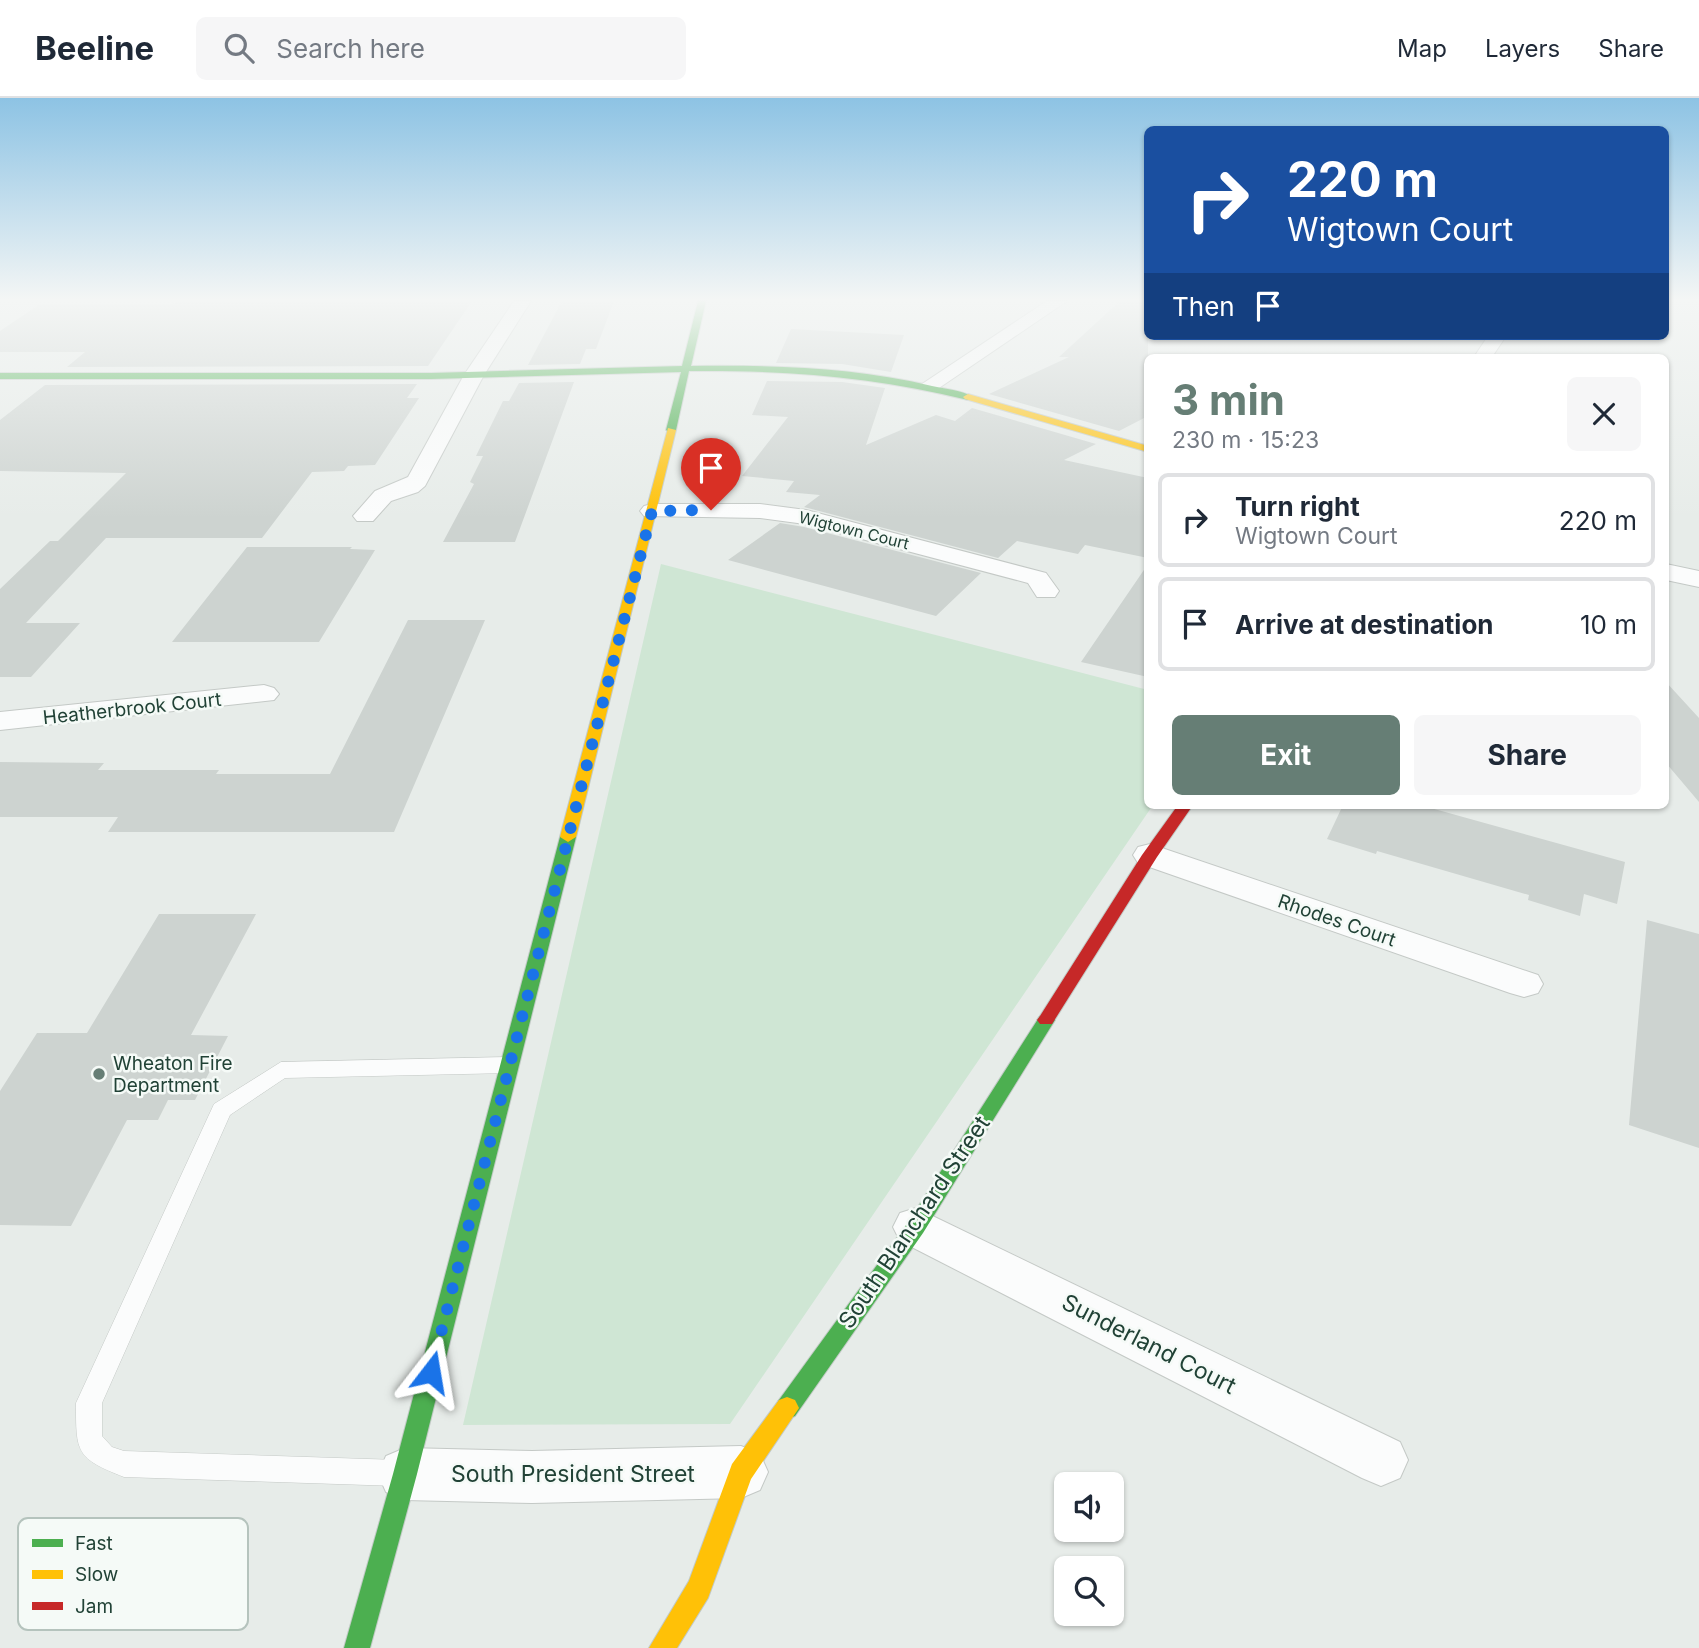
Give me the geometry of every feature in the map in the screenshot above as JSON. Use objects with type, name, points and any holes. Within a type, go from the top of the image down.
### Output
[{"type":"street","points":[[0,376],[563,373]]},
{"type":"street","points":[[357,1648],[405,1474],[686,373]]},
{"type":"street","points":[[844,373],[929,386],[1144,448]]},
{"type":"street","points":[[929,386],[948,373]]},
{"type":"street","points":[[365,516],[383,496],[411,487],[417,481],[474,375]]},
{"type":"street","name":"Wigtown Court","points":[[652,511],[760,511],[806,517],[1037,578],[1046,591]]},
{"type":"street","points":[[1669,554],[1696,569]]},
{"type":"street","points":[[1669,572],[1696,569]]},
{"type":"street","name":"Heatherbrook Court","points":[[0,721],[264,694]]},
{"type":"street","name":"South Blanchard Street","points":[[662,1648],[699,1588],[741,1472],[916,1227],[1150,855],[1183,809]]},
{"type":"street","name":"Rhodes Court","points":[[1150,855],[1524,984]]},
{"type":"street","name":"Sunderland Court","points":[[916,1227],[1381,1460]]},
{"type":"street","name":"South President Street","points":[[405,1474],[532,1477],[741,1472]]},
{"type":"lane","points":[[405,1474],[124,1464],[103,1456],[89,1441],[89,1403],[222,1110],[281,1070],[509,1065]]},
{"type":"green space","points":[[661,564],[1144,689],[1144,809],[1150,809],[730,1424],[463,1425]]},
{"type":"building","points":[[1034,373],[1144,373],[1144,418],[1119,431],[989,394]]},
{"type":"building","points":[[767,381],[842,382],[885,388],[866,445],[936,415],[955,421],[972,408],[1096,444],[1064,460],[1144,477],[1144,557],[1085,545],[1078,554],[1017,541],[998,558],[804,507],[820,495],[786,492],[794,481],[742,476],[788,417],[752,415]]},
{"type":"building","points":[[574,382],[515,542],[443,542],[474,484],[470,482],[483,456],[476,456],[503,401],[509,401],[519,383]]},
{"type":"building","points":[[417,384],[407,398],[419,398],[375,465],[348,466],[344,471],[312,472],[262,538],[106,538],[26,623],[80,623],[31,677],[0,677],[0,589],[50,541],[58,541],[126,473],[0,471],[0,420],[45,385]]},
{"type":"building","points":[[780,523],[981,573],[936,616],[728,560]]},
{"type":"building","points":[[247,547],[352,547],[350,549],[375,550],[319,642],[172,642]]},
{"type":"building","points":[[1144,570],[1144,676],[1081,662]]},
{"type":"building","points":[[408,620],[485,620],[394,832],[108,832],[118,817],[0,817],[0,762],[104,763],[98,770],[330,774]]},
{"type":"building","points":[[1669,685],[1699,718],[1699,802],[1669,767]]},
{"type":"building","points":[[1341,809],[1434,809],[1625,862],[1617,904],[1584,894],[1580,916],[1528,900],[1529,895],[1327,839]]},
{"type":"building","points":[[159,914],[256,914],[191,1035],[228,1036],[195,1100],[168,1100],[158,1120],[127,1120],[71,1226],[0,1225],[0,1091],[37,1033],[87,1033]]},
{"type":"building","points":[[1647,920],[1699,934],[1699,1148],[1629,1125]]},
{"type":"traffic: fast","points":[[0,376],[308,377],[543,373]]},
{"type":"traffic: fast","points":[[671,430],[685,373]]},
{"type":"traffic: fast","points":[[832,373],[910,383],[968,397]]},
{"type":"traffic: fast","points":[[357,1648],[405,1474],[568,837]]},
{"type":"traffic: fast","points":[[787,1408],[916,1227],[1046,1020]]},
{"type":"traffic: slow","points":[[968,397],[1144,448]]},
{"type":"traffic: slow","points":[[568,837],[671,430]]},
{"type":"traffic: slow","points":[[662,1648],[699,1589],[741,1472],[787,1408]]},
{"type":"traffic: jam","points":[[1046,1020],[1150,855],[1183,809]]},
{"type":"place","name":"Wheaton Fire Department","points":[[99,1074]]},
{"type":"route","points":[[431,1372],[652,511],[711,510]]}]
